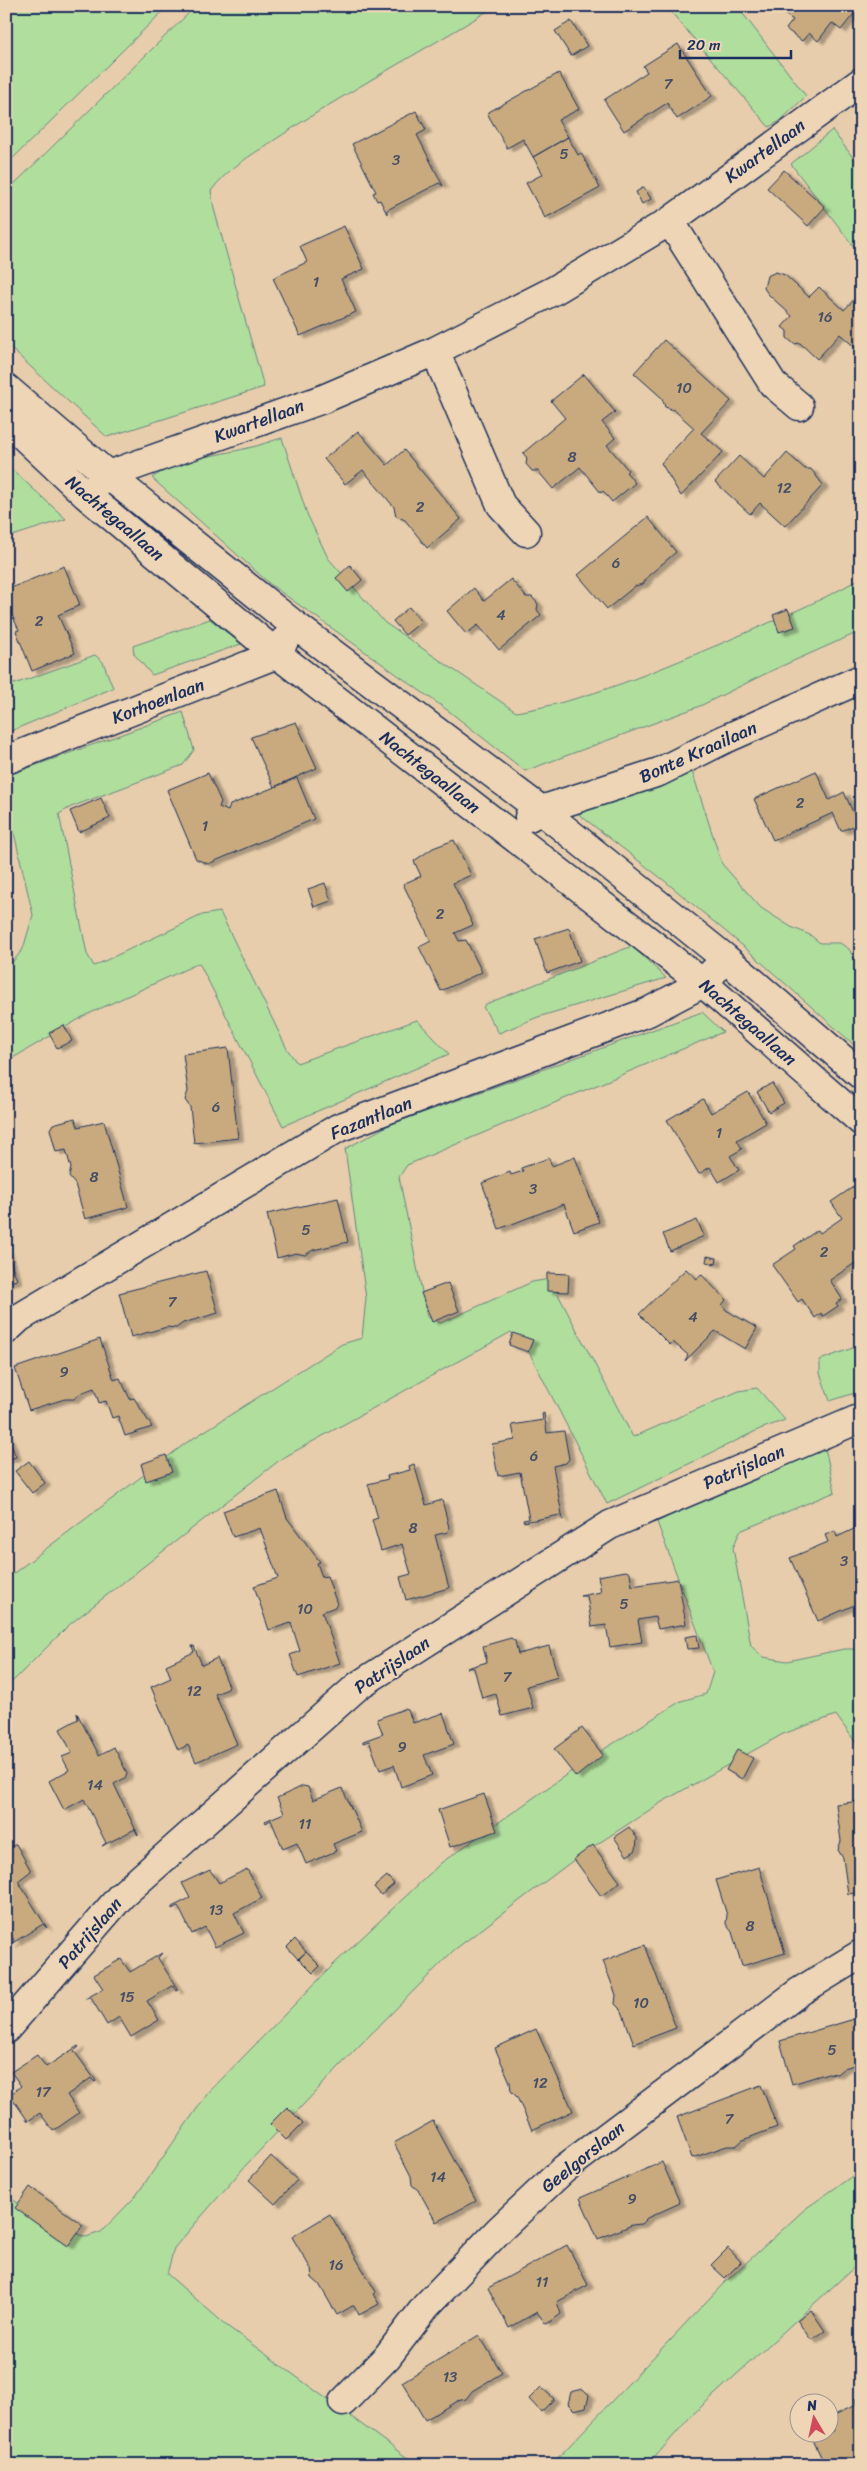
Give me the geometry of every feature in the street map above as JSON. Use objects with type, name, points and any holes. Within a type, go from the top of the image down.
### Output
[{"type":"street","name":"Kwartellaan","points":[[86,495],[108,475],[323,399],[435,351],[554,290],[670,221],[861,82]]},
{"type":"street","points":[[670,221],[773,384],[799,406]]},
{"type":"street","points":[[435,351],[501,506],[526,532]]},
{"type":"street","name":"Nachtegaallaan","points":[[6,388],[108,475],[292,623],[541,810],[725,958],[861,1075]]},
{"type":"street","name":"Nachtegaallaan","points":[[6,416],[17,430],[86,495],[277,654],[704,982],[861,1121]]},
{"type":"street","points":[[277,654],[292,623]]},
{"type":"street","name":"Korhoenlaan","points":[[6,760],[277,654]]},
{"type":"street","name":"Bonte Kraailaan","points":[[506,831],[541,810],[659,772],[723,740],[861,679]]},
{"type":"street","name":"Fazantlaan","points":[[6,1330],[20,1318],[338,1128],[648,1012],[704,982],[725,958]]},
{"type":"street","name":"Patrijslaan","points":[[6,2029],[121,1896],[359,1685],[610,1525],[861,1418]]},
{"type":"street","name":"Geelgorslaan","points":[[344,2402],[387,2357],[426,2306],[499,2230],[564,2169],[799,1992],[861,1954]]},
{"type":"green space","points":[[6,6],[168,6],[6,165]]},
{"type":"green space","points":[[196,6],[496,6],[300,123],[239,163],[217,183],[211,191],[214,209],[264,387],[107,437],[6,344],[6,192]]},
{"type":"green space","points":[[666,6],[737,6],[806,96],[780,121],[769,127]]},
{"type":"green space","points":[[832,130],[861,168],[861,256],[791,164]]},
{"type":"green space","points":[[282,438],[307,514],[328,558],[385,623],[516,712],[569,701],[646,674],[792,613],[861,578],[861,631],[773,670],[700,706],[525,771],[450,712],[271,585],[152,478],[163,471],[186,462]]},
{"type":"green space","points":[[6,464],[66,519],[6,538]]},
{"type":"green space","points":[[210,619],[241,644],[152,675],[134,654],[133,646]]},
{"type":"green space","points":[[95,655],[103,662],[113,688],[6,733],[6,687]]},
{"type":"green space","points":[[183,712],[194,750],[183,765],[71,807],[59,814],[87,954],[94,966],[202,915],[220,912],[287,1049],[297,1063],[417,1020],[449,1054],[283,1126],[199,963],[86,1015],[6,1062],[6,970],[23,949],[33,915],[6,798],[6,776]]},
{"type":"green space","points":[[692,771],[722,864],[761,908],[791,927],[810,935],[820,943],[840,943],[849,949],[861,970],[861,1051],[743,946],[666,882],[576,812],[621,800]]},
{"type":"green space","points":[[632,946],[666,978],[538,1017],[499,1033],[483,1007],[486,1004]]},
{"type":"green space","points":[[702,1012],[723,1032],[407,1165],[399,1177],[427,1317],[441,1323],[532,1282],[550,1279],[633,1437],[739,1391],[757,1388],[785,1420],[760,1429],[607,1504],[527,1348],[511,1332],[281,1459],[70,1624],[6,1688],[6,1579],[186,1443],[342,1344],[362,1338],[366,1298],[345,1149],[389,1125]]},
{"type":"green space","points":[[861,1345],[861,1391],[830,1401],[820,1373],[820,1360]]},
{"type":"green space","points":[[825,1448],[835,1492],[740,1531],[733,1548],[751,1646],[763,1657],[787,1661],[844,1649],[861,1649],[861,1750],[836,1715],[783,1734],[662,1802],[579,1856],[454,1950],[355,2050],[247,2164],[174,2248],[167,2274],[227,2326],[417,2465],[6,2465],[6,2195],[49,2224],[86,2237],[101,2232],[135,2197],[208,2093],[333,1965],[441,1863],[590,1758],[681,1701],[706,1694],[713,1672],[657,1522],[774,1464]]},
{"type":"green space","points":[[861,2170],[861,2261],[691,2416],[648,2465],[551,2465],[723,2284],[805,2209]]},
{"type":"building","points":[[789,6],[860,6],[841,30],[832,23],[818,41],[809,33],[802,41],[786,29],[793,20],[783,13]]},
{"type":"building","points":[[571,21],[587,46],[571,56],[555,31]]},
{"type":"building","points":[[678,44],[712,96],[677,119],[667,103],[624,131],[604,100],[647,72],[643,66]]},
{"type":"building","points":[[559,73],[579,109],[558,120],[568,137],[533,157],[523,139],[507,148],[487,113]]},
{"type":"building","points":[[416,111],[426,130],[417,135],[443,186],[439,183],[387,210],[387,214],[380,200],[377,201],[373,193],[376,192],[352,144]]},
{"type":"building","points":[[568,137],[578,155],[581,153],[600,188],[545,218],[526,183],[543,174],[533,157]]},
{"type":"building","points":[[784,170],[825,207],[808,226],[767,188]]},
{"type":"building","points":[[644,187],[651,199],[642,204],[636,192]]},
{"type":"building","points":[[344,226],[364,269],[341,279],[356,312],[300,336],[273,278],[307,262],[300,246]]},
{"type":"building","points":[[776,272],[785,275],[809,297],[819,287],[844,310],[861,292],[861,349],[859,351],[840,334],[817,359],[800,343],[794,344],[787,338],[787,331],[782,327],[792,316],[764,288],[767,276]]},
{"type":"building","points":[[664,340],[731,401],[701,433],[723,452],[681,496],[661,463],[694,428],[674,410],[665,407],[662,398],[634,373]]},
{"type":"building","points":[[584,374],[615,412],[602,422],[615,438],[607,445],[628,470],[626,472],[635,483],[612,502],[603,491],[601,493],[580,467],[553,489],[538,471],[532,471],[526,464],[527,458],[523,453],[565,418],[551,401]]},
{"type":"building","points":[[358,431],[387,465],[404,450],[461,519],[427,548],[405,520],[396,516],[394,507],[363,470],[345,484],[324,459]]},
{"type":"building","points":[[861,433],[861,447],[854,440]]},
{"type":"building","points":[[787,453],[805,469],[811,469],[823,485],[785,526],[760,503],[750,514],[715,482],[739,456],[764,479]]},
{"type":"building","points":[[648,517],[676,552],[648,576],[643,584],[635,586],[607,609],[578,575]]},
{"type":"building","points":[[350,565],[362,580],[348,592],[336,578]]},
{"type":"building","points":[[64,566],[80,605],[58,615],[75,653],[32,671],[16,631],[19,630],[10,611],[6,613],[6,590]]},
{"type":"building","points":[[511,579],[526,597],[532,597],[538,604],[537,610],[541,615],[499,650],[478,625],[466,634],[447,611],[474,588],[484,601]]},
{"type":"building","points":[[409,607],[421,622],[405,635],[393,621]]},
{"type":"building","points":[[788,609],[795,627],[779,632],[773,615]]},
{"type":"building","points":[[296,722],[317,768],[274,787],[251,737]]},
{"type":"building","points":[[816,771],[829,800],[844,792],[858,824],[841,831],[833,813],[773,840],[754,799]]},
{"type":"building","points":[[208,773],[221,802],[219,807],[228,811],[230,805],[297,778],[314,819],[208,864],[196,859],[167,790]]},
{"type":"building","points":[[101,798],[110,818],[79,832],[70,811]]},
{"type":"building","points":[[454,840],[471,875],[453,883],[473,925],[455,933],[459,941],[466,940],[482,972],[441,991],[419,947],[431,941],[403,884],[421,876],[414,861],[433,848]]},
{"type":"building","points":[[325,883],[331,901],[314,907],[308,889]]},
{"type":"building","points":[[569,928],[580,961],[547,973],[535,939]]},
{"type":"building","points":[[64,1025],[72,1041],[57,1048],[49,1033]]},
{"type":"building","points":[[228,1048],[238,1138],[194,1143],[190,1107],[185,1100],[188,1091],[183,1054]]},
{"type":"building","points":[[772,1083],[784,1103],[769,1112],[757,1092]]},
{"type":"building","points":[[748,1092],[766,1123],[737,1140],[742,1149],[730,1156],[739,1170],[719,1182],[710,1167],[699,1174],[667,1120],[703,1099],[711,1113]]},
{"type":"building","points":[[75,1118],[78,1127],[104,1121],[128,1207],[85,1219],[75,1184],[69,1177],[71,1168],[66,1150],[56,1152],[50,1129],[53,1124]]},
{"type":"building","points":[[575,1157],[599,1222],[574,1231],[564,1204],[499,1229],[482,1183],[510,1172],[511,1175],[523,1171],[521,1168],[549,1158],[552,1166]]},
{"type":"building","points":[[859,1183],[861,1186],[861,1259],[830,1280],[842,1299],[836,1303],[838,1306],[823,1316],[821,1313],[815,1318],[802,1299],[798,1302],[772,1265],[796,1249],[794,1246],[818,1230],[820,1233],[842,1218],[831,1202]]},
{"type":"building","points":[[338,1198],[348,1242],[313,1250],[305,1255],[296,1253],[277,1258],[267,1214]]},
{"type":"building","points":[[697,1220],[704,1236],[670,1251],[663,1234]]},
{"type":"building","points":[[6,1249],[17,1280],[6,1283]]},
{"type":"building","points":[[707,1256],[717,1258],[716,1264],[706,1262]]},
{"type":"building","points":[[686,1269],[697,1279],[701,1274],[726,1300],[722,1305],[726,1310],[757,1328],[745,1349],[715,1331],[685,1361],[688,1355],[673,1342],[670,1345],[639,1314]]},
{"type":"building","points":[[206,1271],[218,1313],[183,1323],[176,1328],[167,1327],[131,1337],[119,1293]]},
{"type":"building","points":[[547,1273],[569,1274],[568,1292],[547,1291]]},
{"type":"building","points":[[448,1283],[459,1311],[432,1322],[421,1293]]},
{"type":"building","points":[[513,1333],[533,1340],[528,1352],[509,1345]]},
{"type":"building","points":[[100,1339],[114,1380],[120,1378],[130,1399],[134,1398],[152,1427],[125,1436],[118,1416],[112,1418],[106,1401],[99,1403],[94,1388],[81,1393],[74,1399],[65,1399],[29,1410],[15,1368]]},
{"type":"building","points":[[544,1413],[547,1433],[564,1431],[569,1459],[566,1463],[553,1466],[563,1520],[560,1515],[524,1522],[523,1520],[529,1519],[520,1472],[498,1476],[492,1444],[515,1440],[512,1425],[543,1420],[542,1414]]},
{"type":"building","points":[[6,1432],[16,1457],[6,1460]]},
{"type":"building","points":[[166,1455],[172,1472],[146,1481],[141,1464]]},
{"type":"building","points":[[29,1461],[45,1483],[32,1493],[15,1471]]},
{"type":"building","points":[[414,1464],[426,1505],[442,1500],[449,1527],[448,1532],[435,1535],[449,1588],[406,1600],[400,1577],[411,1574],[402,1544],[381,1551],[372,1520],[378,1518],[368,1484],[388,1479],[387,1476],[410,1470],[409,1466]]},
{"type":"building","points":[[278,1491],[287,1518],[320,1562],[317,1563],[322,1577],[327,1576],[337,1604],[335,1607],[322,1612],[340,1663],[298,1677],[290,1655],[300,1651],[291,1623],[269,1630],[254,1586],[278,1578],[260,1528],[233,1537],[223,1511]]},
{"type":"building","points":[[856,1528],[861,1539],[861,1583],[856,1585],[861,1595],[861,1602],[818,1621],[790,1558],[828,1542],[825,1535],[835,1531],[837,1537]]},
{"type":"building","points":[[626,1571],[630,1573],[632,1586],[678,1579],[686,1624],[658,1629],[655,1617],[638,1620],[642,1642],[610,1647],[606,1625],[592,1627],[587,1596],[580,1596],[601,1592],[598,1576]]},
{"type":"building","points":[[697,1635],[699,1648],[687,1649],[685,1637]]},
{"type":"building","points":[[511,1638],[515,1641],[518,1654],[549,1646],[558,1677],[527,1686],[533,1708],[502,1716],[496,1694],[482,1698],[474,1668],[467,1668],[487,1662],[483,1646]]},
{"type":"building","points":[[192,1646],[194,1646],[202,1665],[217,1658],[229,1686],[228,1689],[215,1694],[237,1744],[196,1762],[188,1745],[178,1750],[151,1687],[171,1678],[166,1665],[194,1652]]},
{"type":"building","points":[[404,1709],[408,1710],[413,1723],[443,1713],[454,1744],[424,1755],[432,1775],[401,1787],[394,1765],[380,1770],[369,1741],[363,1743],[363,1741],[383,1734],[377,1719]]},
{"type":"building","points":[[77,1713],[99,1755],[114,1747],[127,1773],[125,1778],[114,1784],[138,1835],[135,1829],[102,1846],[106,1843],[84,1799],[64,1810],[49,1781],[69,1770],[62,1757],[72,1753],[60,1729],[78,1719]]},
{"type":"building","points":[[582,1728],[603,1755],[576,1777],[554,1749]]},
{"type":"building","points":[[737,1750],[753,1758],[742,1779],[726,1770]]},
{"type":"building","points":[[303,1786],[308,1787],[313,1800],[342,1788],[362,1832],[333,1844],[336,1851],[306,1864],[297,1843],[283,1849],[271,1820],[266,1823],[265,1821],[284,1813],[277,1798]]},
{"type":"building","points":[[484,1794],[497,1831],[450,1847],[438,1810]]},
{"type":"building","points":[[861,1801],[861,1892],[848,1894],[843,1858],[838,1850],[841,1841],[836,1804]]},
{"type":"building","points":[[629,1827],[637,1838],[636,1850],[627,1856],[614,1837]]},
{"type":"building","points":[[16,1844],[31,1871],[18,1881],[47,1928],[43,1924],[11,1944],[14,1940],[6,1926],[6,1850]]},
{"type":"building","points":[[593,1845],[620,1882],[601,1896],[574,1859]]},
{"type":"building","points":[[759,1867],[785,1953],[742,1966],[732,1932],[726,1924],[727,1915],[716,1880]]},
{"type":"building","points":[[247,1869],[262,1898],[234,1913],[244,1933],[215,1947],[205,1927],[192,1934],[178,1906],[172,1909],[172,1907],[190,1898],[182,1883],[210,1870],[219,1883]]},
{"type":"building","points":[[387,1876],[394,1884],[381,1895],[374,1887]]},
{"type":"building","points":[[295,1939],[306,1952],[298,1959],[287,1947]]},
{"type":"building","points":[[645,1945],[676,2028],[634,2044],[622,2011],[615,2004],[616,1995],[603,1961]]},
{"type":"building","points":[[306,1952],[320,1966],[313,1973],[299,1959]]},
{"type":"building","points":[[162,1953],[158,1958],[178,1990],[176,1991],[173,1985],[147,2001],[159,2020],[131,2037],[119,2017],[107,2025],[91,1998],[85,1999],[103,1989],[94,1975],[121,1959],[130,1972]]},
{"type":"building","points":[[861,2017],[861,2063],[844,2068],[837,2074],[828,2073],[792,2084],[780,2041]]},
{"type":"building","points":[[536,2029],[573,2111],[532,2130],[517,2097],[511,2091],[510,2082],[495,2048]]},
{"type":"building","points":[[78,2046],[74,2051],[96,2081],[91,2078],[67,2095],[79,2113],[53,2131],[40,2113],[28,2121],[10,2095],[6,2098],[21,2086],[11,2072],[37,2055],[46,2067]]},
{"type":"building","points":[[761,2085],[777,2127],[743,2140],[736,2146],[727,2146],[692,2158],[677,2117]]},
{"type":"building","points":[[287,2107],[303,2123],[286,2140],[270,2124]]},
{"type":"building","points":[[433,2121],[476,2201],[436,2222],[419,2191],[412,2185],[411,2176],[394,2143]]},
{"type":"building","points":[[271,2156],[297,2180],[275,2204],[249,2180]]},
{"type":"building","points":[[662,2162],[680,2203],[647,2218],[641,2224],[632,2225],[598,2239],[580,2198]]},
{"type":"building","points":[[30,2187],[83,2225],[68,2246],[15,2208]]},
{"type":"building","points":[[330,2214],[376,2292],[373,2294],[379,2304],[359,2315],[354,2305],[337,2315],[319,2284],[312,2278],[311,2269],[292,2237]]},
{"type":"building","points":[[567,2245],[588,2285],[557,2302],[561,2314],[550,2322],[545,2323],[537,2312],[509,2328],[488,2288]]},
{"type":"building","points":[[728,2248],[741,2262],[725,2278],[711,2265]]},
{"type":"building","points":[[811,2310],[825,2331],[811,2340],[797,2320]]},
{"type":"building","points":[[479,2335],[502,2373],[472,2391],[466,2399],[457,2401],[425,2420],[402,2382]]},
{"type":"building","points":[[541,2387],[554,2399],[541,2412],[529,2399]]},
{"type":"building","points":[[583,2389],[589,2395],[586,2407],[574,2410],[568,2404],[571,2392]]},
{"type":"building","points":[[855,2398],[861,2410],[861,2465],[849,2465],[847,2460],[837,2465],[825,2465],[815,2444],[840,2444],[840,2412],[856,2405]]}]
